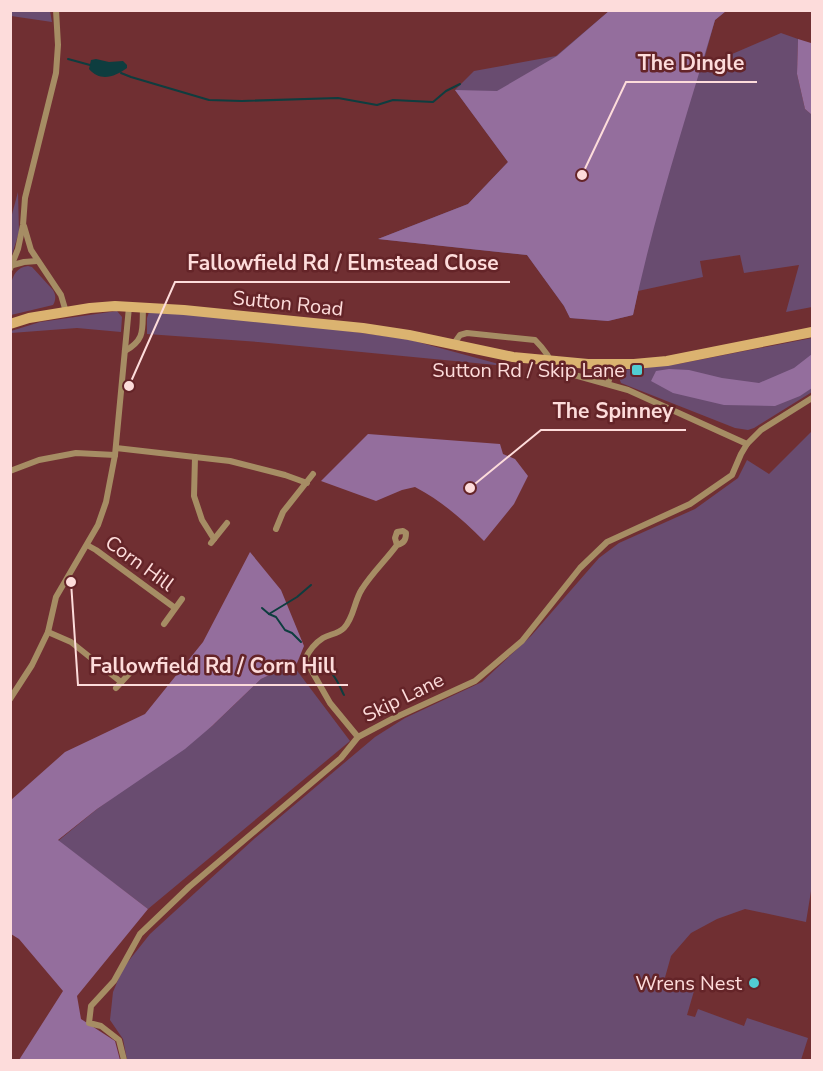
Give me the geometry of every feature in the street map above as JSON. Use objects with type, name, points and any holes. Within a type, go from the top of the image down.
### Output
[{"type":"main road","name":"Sutton Road","points":[[10,324],[29,318],[90,308],[129,307],[184,310],[363,328],[409,335],[513,357],[552,362],[614,364],[667,361],[813,332]]},
{"type":"street","points":[[12,267],[23,225],[25,198],[56,73],[58,45],[56,10]]},
{"type":"street","points":[[23,225],[31,250],[61,295],[66,312]]},
{"type":"street","points":[[12,267],[24,262],[37,261]]},
{"type":"street","points":[[10,699],[32,665],[48,632],[56,597],[98,525],[116,451],[129,307]]},
{"type":"street","points":[[125,351],[135,346],[141,337],[143,308]]},
{"type":"street","points":[[453,345],[460,335],[467,333],[535,340],[543,348],[553,367],[560,371],[628,390],[747,444]]},
{"type":"street","points":[[608,383],[614,364]]},
{"type":"street","name":"Skip Lane","points":[[124,1060],[119,1040],[101,1026],[89,1023],[91,1006],[114,981],[140,934],[189,887],[341,758],[358,736],[475,681],[522,641],[580,568],[607,542],[690,504],[732,475],[747,444],[761,430],[813,398]]},
{"type":"street","points":[[10,471],[39,460],[76,453],[116,451],[230,461],[307,483]]},
{"type":"street","points":[[195,457],[194,496],[202,520],[213,541],[227,523]]},
{"type":"street","points":[[276,529],[283,512],[313,474]]},
{"type":"street","name":"Corn Hill","points":[[87,545],[175,608]]},
{"type":"street","points":[[358,736],[330,703],[304,659],[314,645],[345,627],[360,591],[397,545]]},
{"type":"street","name":"Corn Hill","points":[[164,624],[182,599]]},
{"type":"street","points":[[48,632],[71,642],[121,682]]},
{"type":"street","points":[[116,688],[138,664]]},
{"type":"shaded area","points":[[11,10],[50,11],[52,22],[11,16]]},
{"type":"shaded area","points":[[609,11],[726,11],[715,20],[702,67],[781,33],[798,39],[797,74],[805,109],[812,115],[812,307],[786,312],[799,265],[744,273],[740,255],[700,261],[703,277],[638,291],[633,315],[608,321],[570,318],[564,306],[527,255],[378,239],[468,204],[508,162],[455,90],[474,71],[556,56]]},
{"type":"shaded area","points":[[609,11],[726,11],[715,20],[661,204],[633,315],[608,321],[570,318],[564,306],[527,255],[378,239],[468,204],[508,162],[455,90],[497,91],[557,56]]},
{"type":"shaded area","points":[[798,39],[811,43],[812,115],[805,109],[797,74]]},
{"type":"shaded area","points":[[18,192],[19,232],[11,258],[11,218]]},
{"type":"shaded area","points":[[32,267],[53,290],[55,301],[53,305],[11,315],[10,293],[13,278],[21,268]]},
{"type":"shaded area","points":[[117,311],[122,317],[121,332],[77,328],[11,333],[11,331],[40,322]]},
{"type":"shaded area","points":[[149,312],[325,328],[407,339],[506,366],[258,342],[147,334]]},
{"type":"shaded area","points":[[812,338],[812,392],[748,430],[735,428],[621,383],[618,375],[622,370],[678,364]]},
{"type":"shaded area","points":[[812,354],[812,388],[800,396],[775,406],[724,405],[673,393],[651,381],[656,371],[669,369],[689,370],[722,378],[759,383],[794,368]]},
{"type":"shaded area","points":[[812,431],[812,885],[806,922],[745,909],[717,919],[691,933],[671,956],[664,981],[694,991],[687,1015],[695,1017],[698,1009],[744,1026],[747,1018],[808,1038],[801,1060],[127,1060],[123,1039],[110,1020],[113,992],[123,968],[150,934],[254,839],[375,737],[405,718],[482,682],[531,636],[599,558],[619,543],[695,509],[738,478],[747,460],[769,474]]},
{"type":"shaded area","points":[[368,434],[500,444],[503,454],[515,459],[528,476],[514,504],[484,541],[452,511],[415,487],[376,501],[321,481]]},
{"type":"shaded area","points":[[250,552],[281,590],[304,646],[295,668],[278,671],[261,679],[185,749],[97,809],[58,840],[148,909],[77,996],[81,1019],[115,1041],[120,1060],[19,1060],[63,991],[19,939],[11,934],[11,800],[65,752],[145,714],[203,642]]},
{"type":"shaded area","points":[[295,668],[350,741],[148,909],[58,841],[97,809],[212,726],[261,679],[278,671]]},
{"type":"water","points":[[91,60],[109,62],[123,61],[127,68],[113,76],[98,76],[89,69]]},
{"type":"waterway","points":[[68,59],[90,65]]},
{"type":"waterway","points":[[121,73],[209,100],[338,98],[377,105],[393,100],[433,102],[446,91],[460,84]]},
{"type":"waterway","points":[[269,614],[297,597],[311,585]]},
{"type":"waterway","points":[[262,608],[276,617],[285,630],[301,642]]},
{"type":"waterway","points":[[323,663],[344,695]]},
{"type":"place","name":"The Dingle","points":[[582,175]]},
{"type":"place","name":"Sutton Rd / Skip Lane","points":[[637,370]]},
{"type":"place","name":"Fallowfield Rd / Elmstead Close","points":[[129,386]]},
{"type":"place","name":"The Spinney","points":[[470,488]]},
{"type":"place","name":"Fallowfield Rd / Corn Hill","points":[[71,582]]},
{"type":"place","name":"Wrens Nest","points":[[754,983]]}]
